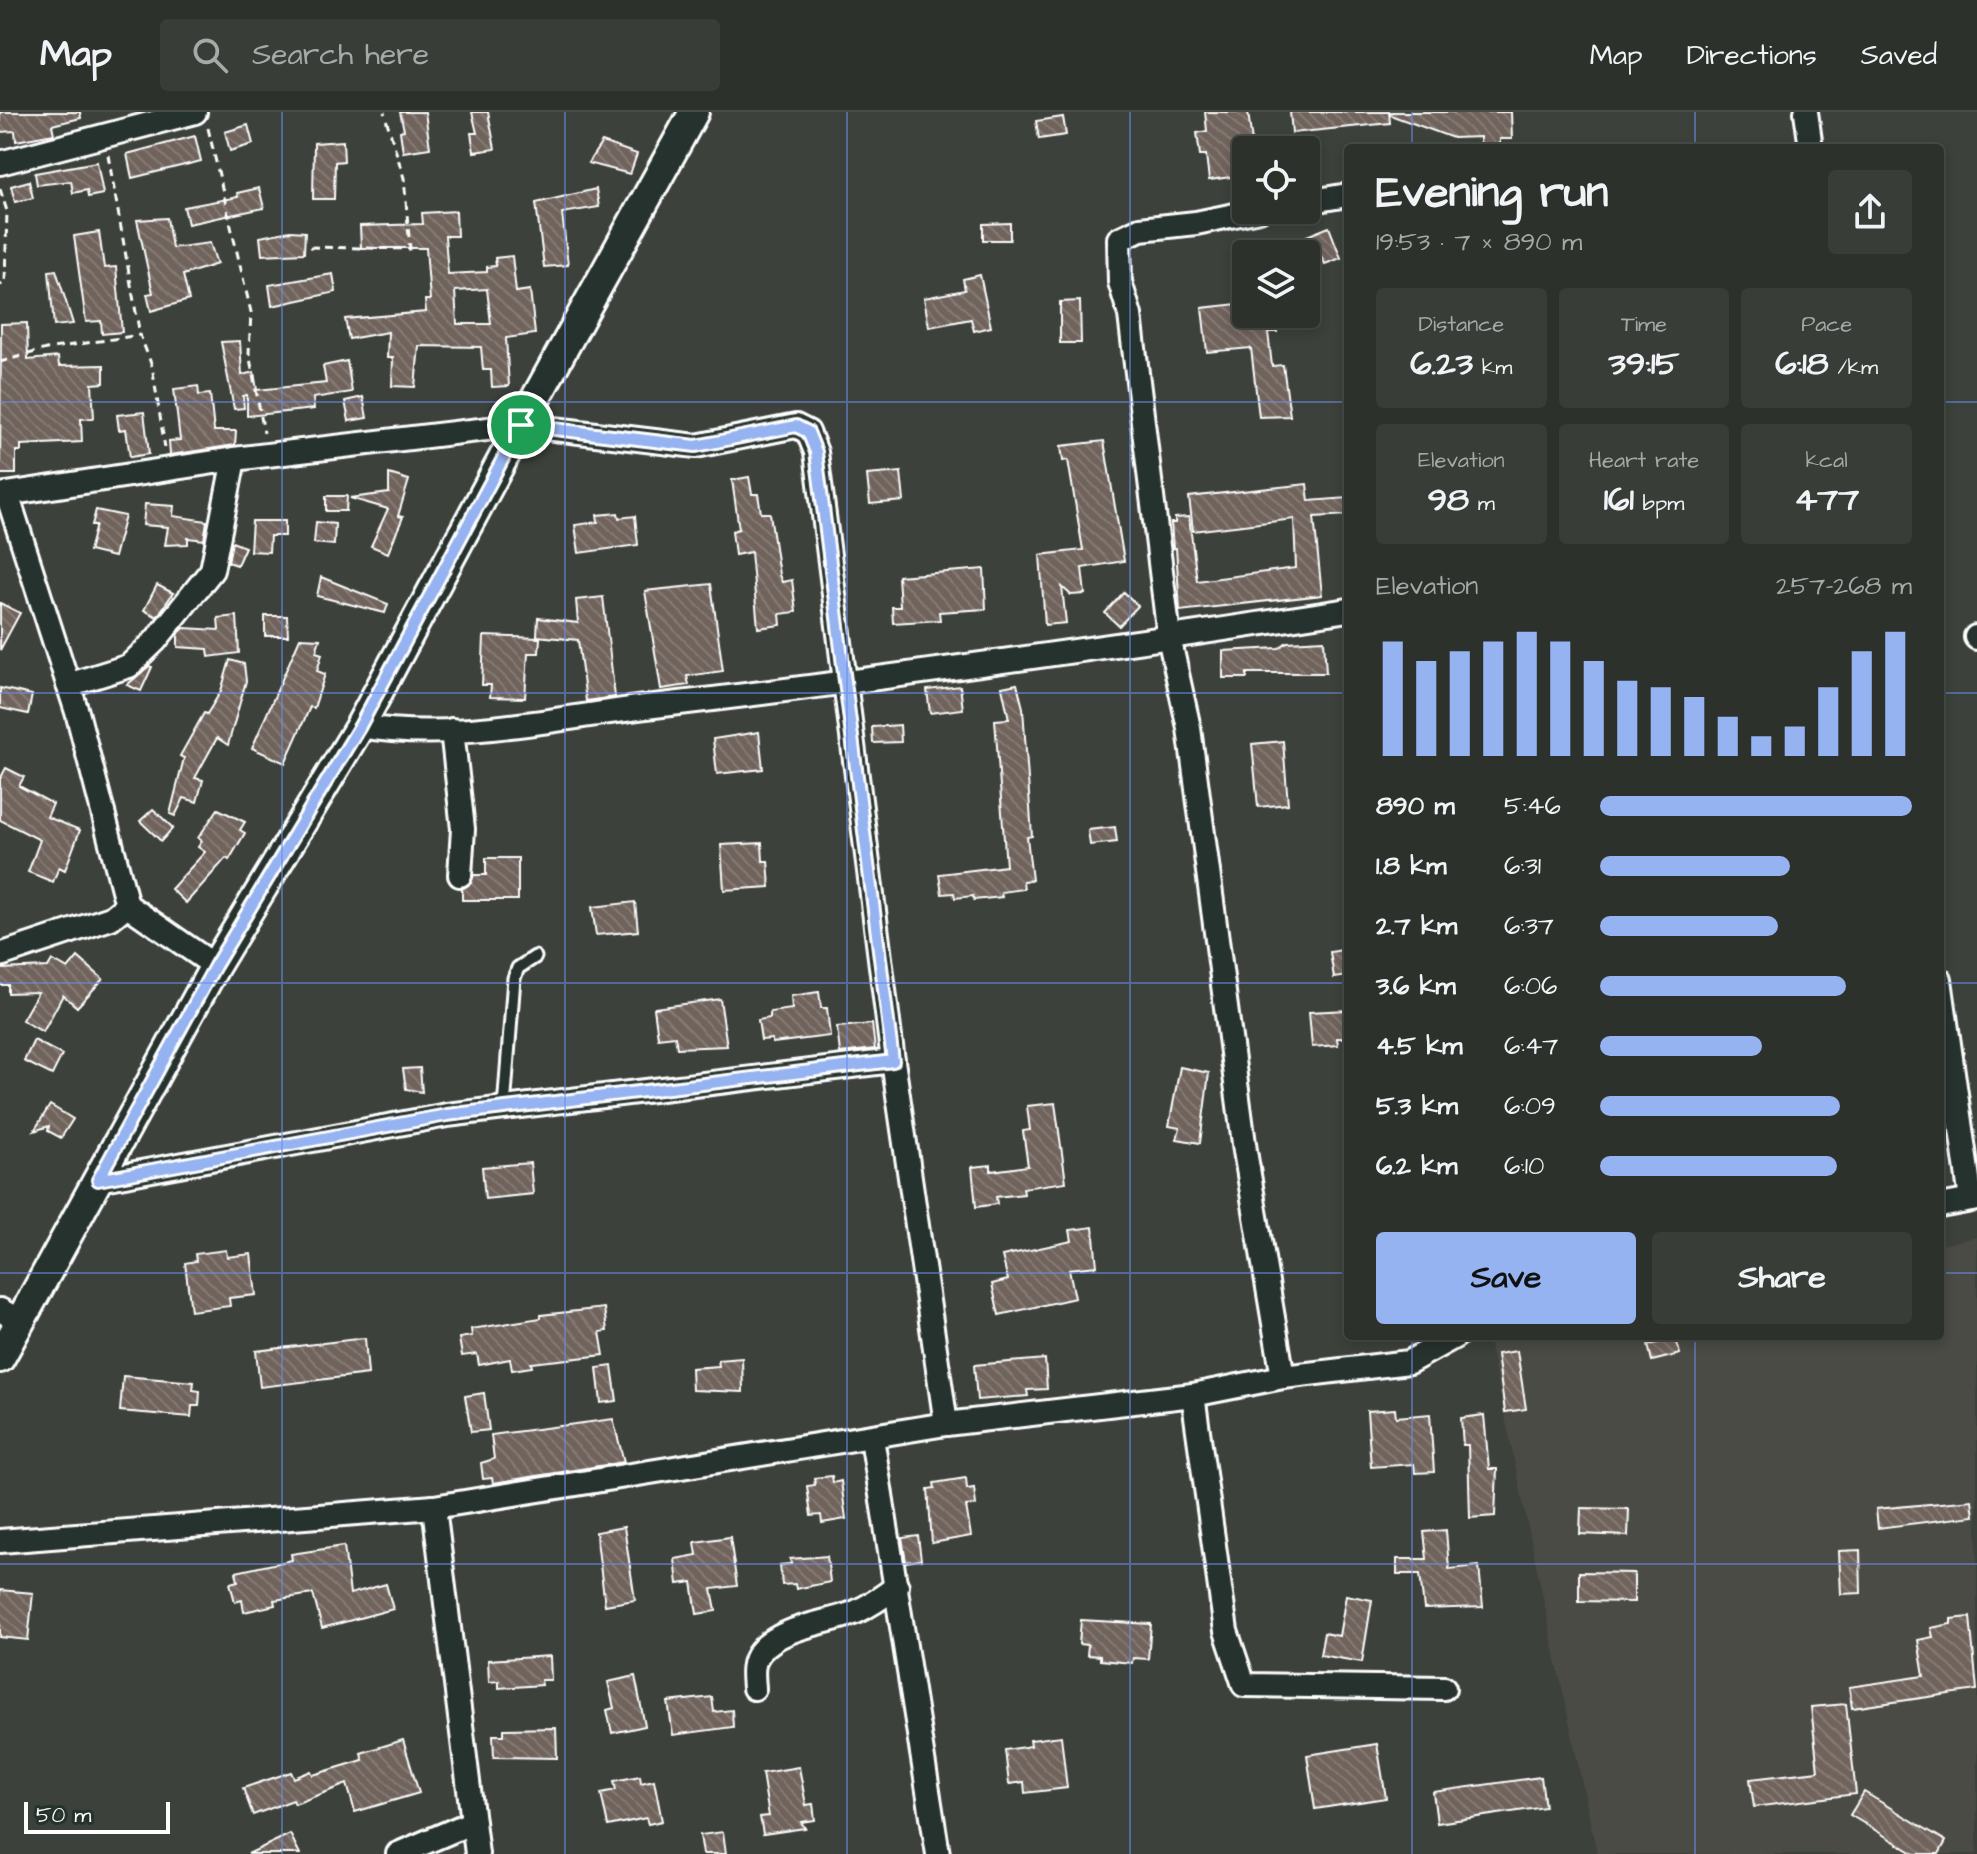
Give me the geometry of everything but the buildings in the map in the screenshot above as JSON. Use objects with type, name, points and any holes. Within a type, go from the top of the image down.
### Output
[{"type":"street","points":[[0,1358],[10,1316],[98,1180],[215,966],[360,726],[521,425],[694,112]]},
{"type":"street","points":[[1806,112],[1810,144]]},
{"type":"street","points":[[0,163],[194,116]]},
{"type":"street","points":[[1320,200],[1344,196]]},
{"type":"street","points":[[1232,216],[1140,229],[1119,239],[1120,282],[1130,315],[1144,410],[1169,637],[1189,728],[1245,1151],[1283,1377]]},
{"type":"street","points":[[215,966],[127,905],[68,685],[4,494],[166,468],[521,425],[696,446],[796,426],[808,432],[816,452],[893,1061],[946,1424]]},
{"type":"street","points":[[68,685],[129,666],[155,641],[212,570],[234,459]]},
{"type":"street","points":[[360,726],[393,732],[452,730],[843,684],[1344,611]]},
{"type":"street","points":[[452,730],[463,829],[460,875]]},
{"type":"street","points":[[0,955],[111,918],[127,905]]},
{"type":"street","points":[[1944,1006],[1974,1199],[1944,1205]]},
{"type":"street","points":[[98,1180],[447,1115],[893,1061]]},
{"type":"street","points":[[0,1541],[434,1507],[946,1424],[1193,1395],[1283,1377],[1409,1362],[1449,1340]]},
{"type":"street","points":[[1193,1395],[1226,1631],[1244,1685],[1444,1688]]},
{"type":"street","points":[[872,1438],[938,1854]]},
{"type":"street","points":[[434,1507],[477,1854]]},
{"type":"street","points":[[754,1688],[752,1669],[758,1653],[774,1639],[854,1613],[876,1603],[897,1586]]},
{"type":"street","points":[[398,1854],[473,1822]]},
{"type":"lane","points":[[504,1108],[514,978],[518,968],[535,957]]},
{"type":"path","points":[[310,247],[410,249],[404,178],[384,112]]},
{"type":"path","points":[[194,116],[251,312],[249,353],[260,397],[267,455]]},
{"type":"path","points":[[105,136],[140,335],[152,366],[163,424],[166,468]]},
{"type":"path","points":[[0,189],[7,211],[5,283],[0,285]]},
{"type":"path","points":[[0,362],[67,344],[140,335]]},
{"type":"shaded area","points":[[1977,1237],[1977,1854],[1597,1854],[1489,1340],[1944,1340],[1944,1244]]},
{"type":"route","points":[[521,425],[696,446],[796,426],[808,432],[816,452],[893,1061],[447,1115],[98,1180],[215,966],[360,726],[521,425]]}]
